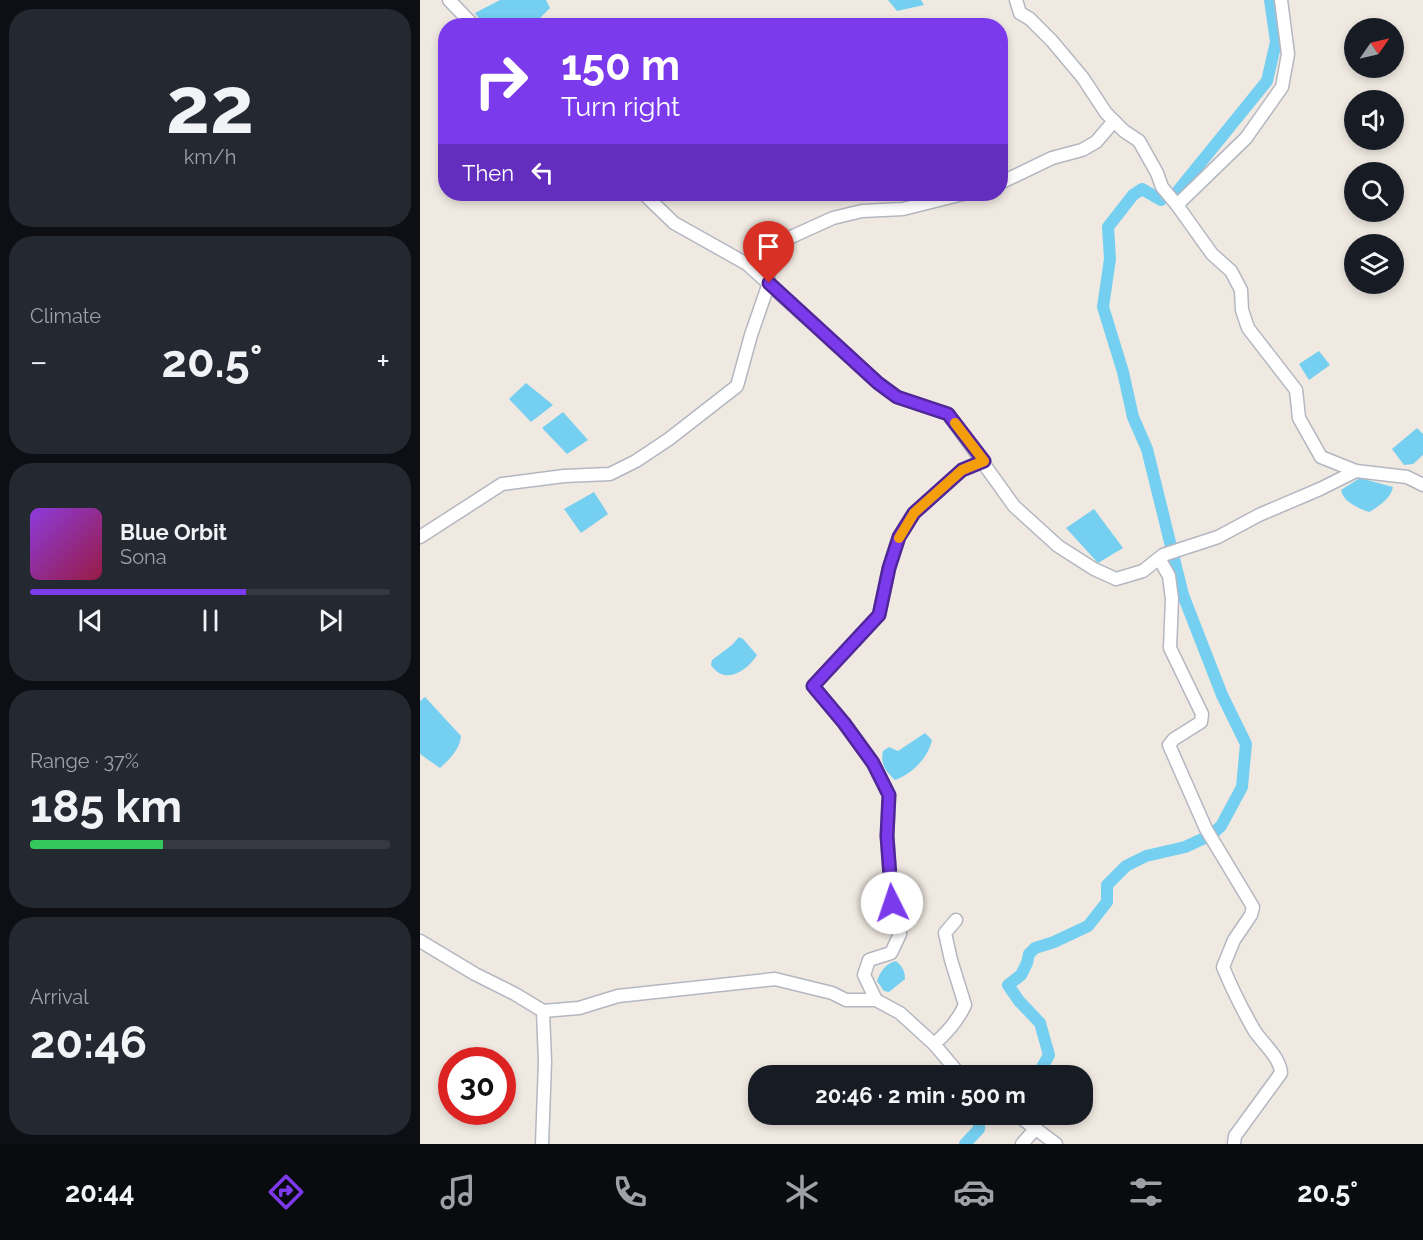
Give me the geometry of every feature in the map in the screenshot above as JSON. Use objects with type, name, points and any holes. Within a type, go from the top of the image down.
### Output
[{"type":"street","points":[[449,0],[466,18]]},
{"type":"street","points":[[1016,0],[1020,13],[1030,19],[1052,41],[1083,78],[1114,121],[1139,141],[1162,187],[1212,254],[1231,271],[1241,290],[1242,310],[1248,328],[1296,390],[1299,418],[1321,457],[1356,471],[1407,477],[1423,485]]},
{"type":"street","points":[[1176,205],[1246,138],[1282,87],[1288,54],[1281,0]]},
{"type":"street","points":[[1008,179],[1052,158],[1082,150],[1096,142],[1114,121]]},
{"type":"street","points":[[651,201],[674,223],[747,264],[887,390],[897,397],[948,414],[984,461],[1014,506],[1058,546],[1094,569],[1116,579],[1143,571],[1160,560],[1163,555],[1218,537],[1259,515],[1356,471]]},
{"type":"street","points":[[420,537],[502,484],[564,476],[610,474],[636,461],[737,387],[751,335],[769,283],[767,262],[790,237],[832,218],[903,208],[933,201]]},
{"type":"street","points":[[876,1000],[864,975],[869,960],[891,953],[900,934],[892,903],[887,836],[889,795],[873,763],[813,686],[879,615],[889,568],[899,537],[914,513],[962,470],[984,461]]},
{"type":"street","points":[[1160,560],[1169,576],[1172,599],[1170,648],[1202,714],[1201,722],[1174,739],[1169,745],[1206,829],[1253,907],[1251,915],[1234,939],[1223,967],[1234,996],[1256,1033],[1281,1065],[1281,1073],[1235,1136],[1234,1144]]},
{"type":"street","points":[[934,1044],[960,1016],[965,1005],[945,933],[956,920]]},
{"type":"street","points":[[420,941],[543,1011],[579,1008],[618,996],[776,978],[832,993],[846,1000],[876,1000],[900,1013],[934,1044],[952,1065]]},
{"type":"street","points":[[542,1144],[545,1062],[543,1011]]},
{"type":"street","points":[[1032,1125],[1056,1144]]},
{"type":"street","points":[[1022,1144],[1036,1128]]},
{"type":"water","points":[[500,0],[546,0],[550,8],[540,18],[479,18],[475,13]]},
{"type":"water","points":[[888,0],[921,0],[924,5],[897,11]]},
{"type":"water","points":[[1319,351],[1330,365],[1309,380],[1299,364]]},
{"type":"water","points":[[526,383],[553,405],[531,422],[509,399]]},
{"type":"water","points":[[563,412],[588,440],[567,454],[542,428]]},
{"type":"water","points":[[1417,428],[1423,434],[1423,455],[1413,464],[1404,465],[1392,449]]},
{"type":"water","points":[[1360,478],[1393,487],[1387,498],[1369,512],[1348,501],[1342,494],[1341,490]]},
{"type":"water","points":[[594,492],[608,514],[581,533],[564,509]]},
{"type":"water","points":[[1094,509],[1123,548],[1098,563],[1066,528]]},
{"type":"water","points":[[739,637],[757,655],[742,671],[723,675],[711,665],[712,660]]},
{"type":"water","points":[[425,697],[461,736],[456,750],[440,768],[420,754],[420,701]]},
{"type":"water","points":[[925,733],[932,740],[927,753],[914,769],[895,780],[884,767],[883,751],[889,747],[898,751]]},
{"type":"water","points":[[896,961],[903,969],[905,979],[889,992],[884,991],[877,981],[878,978],[886,966]]},
{"type":"waterway","points":[[1177,192],[1267,81],[1276,42],[1270,0]]},
{"type":"waterway","points":[[1043,1065],[1049,1055],[1040,1023],[1019,1001],[1008,985],[1021,975],[1029,954],[1035,948],[1088,926],[1107,902],[1107,885],[1126,866],[1146,856],[1185,847],[1211,835],[1221,826],[1242,787],[1246,744],[1222,695],[1183,595],[1147,449],[1133,417],[1123,372],[1103,307],[1110,259],[1108,227],[1133,195],[1142,189],[1161,200]]},
{"type":"waterway","points":[[965,1144],[979,1129],[979,1125]]},
{"type":"slow traffic","points":[[899,538],[914,513],[962,470],[984,461],[955,423]]},
{"type":"route","points":[[769,283],[878,383],[897,397],[948,414],[984,461],[962,470],[914,513],[899,537],[889,568],[879,615],[813,686],[873,763],[889,795],[887,836],[892,903]]}]
